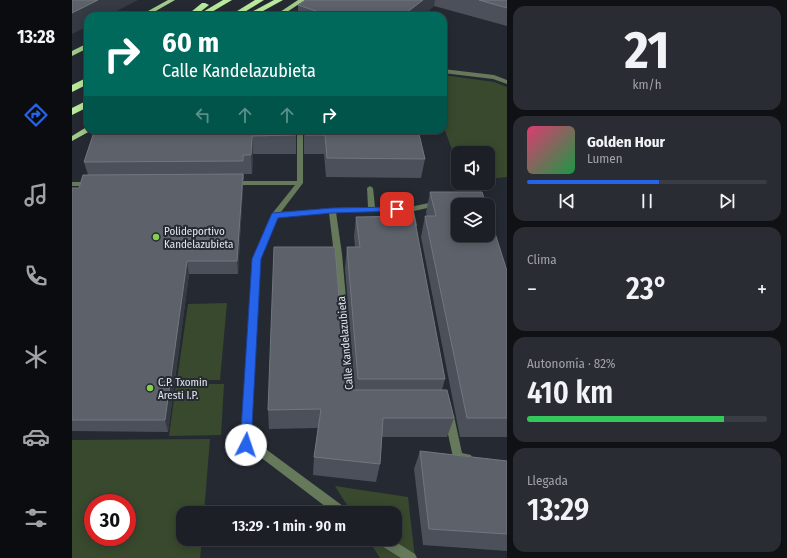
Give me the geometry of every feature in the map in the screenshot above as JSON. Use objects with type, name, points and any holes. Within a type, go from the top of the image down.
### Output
[{"type":"highway","points":[[196,12],[213,0]]},
{"type":"highway","points":[[207,12],[228,0]]},
{"type":"highway","points":[[240,12],[260,0]]},
{"type":"highway","points":[[256,12],[279,0]]},
{"type":"highway","points":[[72,89],[84,82]]},
{"type":"highway","points":[[72,112],[84,105]]},
{"type":"main road","points":[[150,12],[172,0]]},
{"type":"main road","points":[[283,12],[302,0]]},
{"type":"main road","points":[[72,54],[84,47]]},
{"type":"main road","points":[[72,139],[84,132]]},
{"type":"street","points":[[447,72],[494,78],[507,82]]},
{"type":"street","points":[[300,134],[300,183],[275,215],[256,259],[246,445],[259,450],[333,506]]},
{"type":"street","points":[[221,183],[300,183]]},
{"type":"street","points":[[72,184],[96,184]]},
{"type":"street","points":[[370,188],[372,210]]},
{"type":"street","points":[[275,215],[332,210],[410,209],[446,201]]},
{"type":"street","points":[[410,209],[414,232]]},
{"type":"street","name":"Calle Kandelazubieta","points":[[332,210],[338,254],[350,404],[358,404]]},
{"type":"street","points":[[446,404],[458,457],[479,459]]},
{"type":"street","points":[[392,546],[411,558]]},
{"type":"green space","points":[[447,76],[494,82],[507,87],[507,177],[495,178],[495,146],[451,147],[446,134]]},
{"type":"green space","points":[[227,303],[220,380],[177,380],[188,304]]},
{"type":"green space","points":[[176,384],[224,384],[221,435],[169,436]]},
{"type":"green space","points":[[210,439],[205,506],[176,506],[176,546],[201,546],[200,558],[72,558],[72,440]]},
{"type":"green space","points":[[335,486],[408,497],[415,558],[380,558],[372,546],[402,546],[402,506],[348,506]]},
{"type":"building","points":[[72,0],[98,0],[72,13]]},
{"type":"building","points":[[306,0],[423,0],[407,12],[319,12],[298,5]]},
{"type":"building","points":[[479,0],[507,0],[507,8]]},
{"type":"building","points":[[93,134],[296,134],[252,136],[251,155],[243,155],[243,161],[84,162]]},
{"type":"building","points":[[419,134],[425,159],[327,158],[325,135],[305,135]]},
{"type":"building","points":[[243,174],[237,261],[187,261],[165,420],[72,420],[72,188],[79,188],[83,175]]},
{"type":"building","points":[[430,192],[482,192],[484,198],[451,198],[451,242],[495,242],[495,233],[507,271],[507,418],[467,418],[425,216],[436,216]]},
{"type":"building","points":[[414,216],[445,379],[358,379],[347,247],[360,247],[356,217]]},
{"type":"building","points":[[274,247],[335,247],[346,385],[348,388],[352,390],[447,390],[454,418],[383,418],[380,464],[314,457],[321,409],[268,410]]},
{"type":"building","points":[[420,451],[507,461],[507,534],[429,529]]},
{"type":"place","name":"Polideportivo Kandelazubieta","points":[[156,237]]},
{"type":"place","name":"C.P. Txomin Aresti I.P.","points":[[150,388]]},
{"type":"route","points":[[246,445],[256,259],[275,215],[332,210],[397,209]]}]
